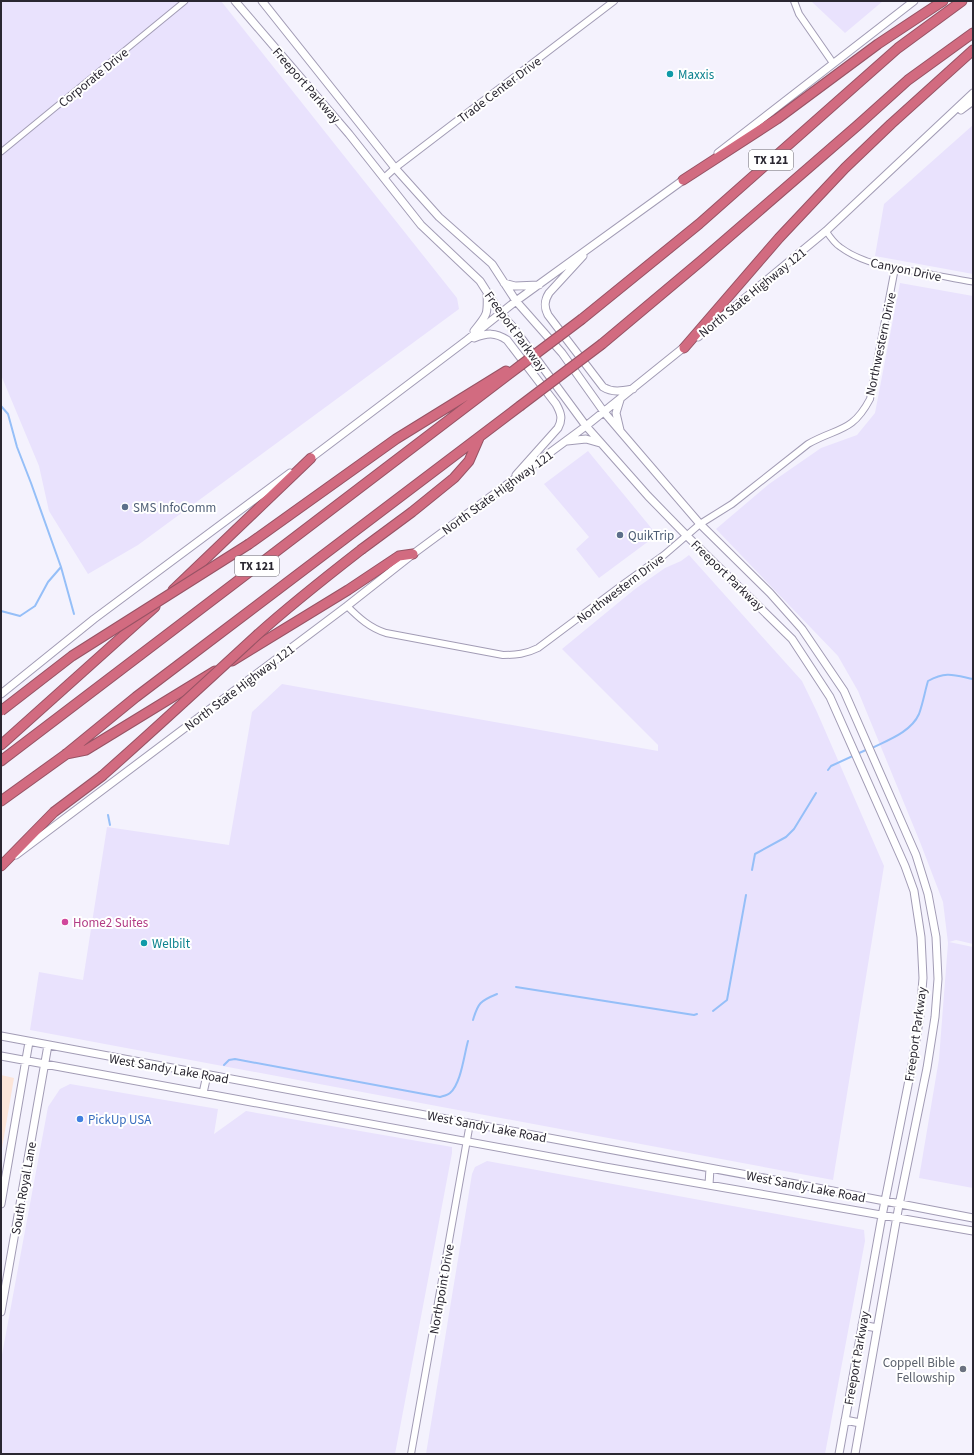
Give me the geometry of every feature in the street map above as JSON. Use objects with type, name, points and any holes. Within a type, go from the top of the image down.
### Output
[{"type":"highway","points":[[683,180],[777,118],[878,44],[944,1]]},
{"type":"highway","name":"TX 121","points":[[1,761],[582,319],[699,224],[898,48],[962,1]]},
{"type":"highway","name":"TX 121","points":[[1,801],[65,754],[143,692],[602,344],[701,262],[908,80],[973,33]]},
{"type":"highway","points":[[684,348],[784,232],[845,168],[973,50]]},
{"type":"highway","points":[[1,711],[72,656],[249,544],[396,439],[504,371],[518,368]]},
{"type":"highway","points":[[1,866],[54,812],[102,776],[309,591],[454,478],[469,461],[480,437]]},
{"type":"highway","points":[[1,745],[125,635],[220,546],[310,458]]},
{"type":"highway","points":[[65,754],[86,750],[348,590],[399,556],[413,554]]},
{"type":"main road","name":"Freeport Parkway","points":[[235,1],[349,134],[421,225],[480,281],[501,314],[513,327],[586,426],[648,496],[792,639],[830,697],[905,866],[914,891],[921,937],[923,978],[920,1015],[912,1065],[884,1202],[839,1454]]},
{"type":"main road","name":"Freeport Parkway","points":[[262,1],[395,168],[440,217],[492,264],[516,301],[562,353],[604,412],[700,524],[770,593],[802,629],[844,691],[916,855],[928,894],[936,937],[938,979],[935,1017],[927,1068],[899,1205],[855,1454]]},
{"type":"main road","points":[[880,27],[907,1]]},
{"type":"main road","points":[[1,694],[94,619],[467,340],[516,301],[683,180],[914,1]]},
{"type":"main road","name":"North State Highway 121","points":[[1,866],[347,606],[413,554],[567,441],[620,400],[826,231],[973,93]]},
{"type":"main road","points":[[925,139],[973,101]]},
{"type":"main road","points":[[593,245],[549,293],[545,300],[545,309],[603,387],[610,391],[617,392],[633,389]]},
{"type":"main road","points":[[504,283],[515,286],[539,285]]},
{"type":"main road","points":[[467,340],[486,316],[488,308],[487,292]]},
{"type":"main road","points":[[467,340],[493,333],[500,335],[507,340],[560,411],[561,418],[558,428],[503,488]]},
{"type":"main road","points":[[620,400],[616,413],[621,432]]},
{"type":"main road","points":[[567,441],[586,438],[602,444]]},
{"type":"main road","name":"West Sandy Lake Road","points":[[1,1036],[973,1218]]},
{"type":"main road","name":"South Royal Lane","points":[[1,1204],[29,1042]]},
{"type":"main road","name":"South Royal Lane","points":[[1,1312],[48,1045]]},
{"type":"main road","name":"West Sandy Lake Road","points":[[1,1056],[709,1186],[973,1231]]},
{"type":"main road","points":[[912,1065],[927,1068]]},
{"type":"main road","points":[[203,1092],[207,1075]]},
{"type":"main road","points":[[709,1186],[710,1168]]},
{"type":"main road","points":[[862,1326],[877,1328]]},
{"type":"main road","points":[[845,1420],[860,1423]]},
{"type":"street","name":"Corporate Drive","points":[[1,152],[185,1]]},
{"type":"street","name":"Trade Center Drive","points":[[384,178],[395,168],[614,1]]},
{"type":"street","points":[[794,1],[800,14],[833,63]]},
{"type":"street","name":"Canyon Drive","points":[[826,231],[834,242],[852,255],[882,266],[973,282]]},
{"type":"street","name":"Northwestern Drive","points":[[347,606],[368,626],[381,632],[503,655],[528,653],[538,648],[664,555],[700,524],[732,504],[808,444],[820,437],[847,427],[858,418],[870,398],[895,268]]},
{"type":"street","name":"Northpoint Drive","points":[[411,1454],[470,1123]]},
{"type":"shaded area","points":[[1,1],[221,1],[457,298],[459,309],[138,545],[88,574],[49,511],[39,466],[1,375]]},
{"type":"shaded area","points":[[811,1],[883,1],[845,33]]},
{"type":"shaded area","points":[[973,125],[973,274],[875,256],[884,204]]},
{"type":"shaded area","points":[[900,283],[973,296],[973,944],[956,940],[949,942],[973,947],[973,1188],[919,1178],[939,1059],[948,943],[943,902],[920,842],[858,691],[838,656],[716,529],[769,484],[821,448],[857,435],[875,413]]},
{"type":"shaded area","points":[[588,451],[657,535],[599,578],[576,549],[589,537],[544,484]]},
{"type":"shaded area","points":[[689,555],[802,681],[884,866],[833,1180],[30,1030],[39,972],[83,980],[107,827],[229,845],[252,712],[282,684],[658,751],[658,745],[562,649],[635,589],[665,568],[681,561]]},
{"type":"shaded area","points":[[1,1075],[14,1078],[1,1154]]},
{"type":"shaded area","points":[[70,1084],[218,1109],[214,1134],[246,1111],[452,1147],[395,1454],[1,1454],[1,1360],[48,1107],[60,1089]]},
{"type":"shaded area","points":[[487,1161],[864,1230],[865,1241],[825,1454],[426,1454],[472,1174],[475,1167]]},
{"type":"waterway","points":[[1,406],[8,414],[17,447],[61,567],[48,582],[35,606],[20,616],[1,611]]},
{"type":"waterway","points":[[61,567],[74,614]]},
{"type":"waterway","points":[[872,748],[898,735],[911,726],[919,714],[928,681],[945,675],[955,675],[973,679]]},
{"type":"waterway","points":[[828,770],[831,766],[868,749]]},
{"type":"waterway","points":[[752,870],[755,854],[786,837],[794,829],[816,793]]},
{"type":"waterway","points":[[108,815],[110,825]]},
{"type":"waterway","points":[[713,1011],[727,1000],[746,895]]},
{"type":"waterway","points":[[516,987],[694,1015],[697,1014]]},
{"type":"waterway","points":[[473,1020],[480,1003],[497,994]]},
{"type":"waterway","points":[[224,1065],[229,1060],[235,1059],[440,1097],[447,1095],[454,1089],[462,1069],[468,1041]]},
{"type":"place","name":"Maxxis","points":[[670,74]]},
{"type":"place","name":"SMS InfoComm","points":[[125,507]]},
{"type":"place","name":"QuikTrip","points":[[620,535]]},
{"type":"place","name":"Home2 Suites","points":[[65,922]]},
{"type":"place","name":"Welbilt","points":[[144,943]]},
{"type":"place","name":"PickUp USA","points":[[80,1119]]},
{"type":"place","name":"Coppell Bible Fellowship","points":[[963,1369]]}]
